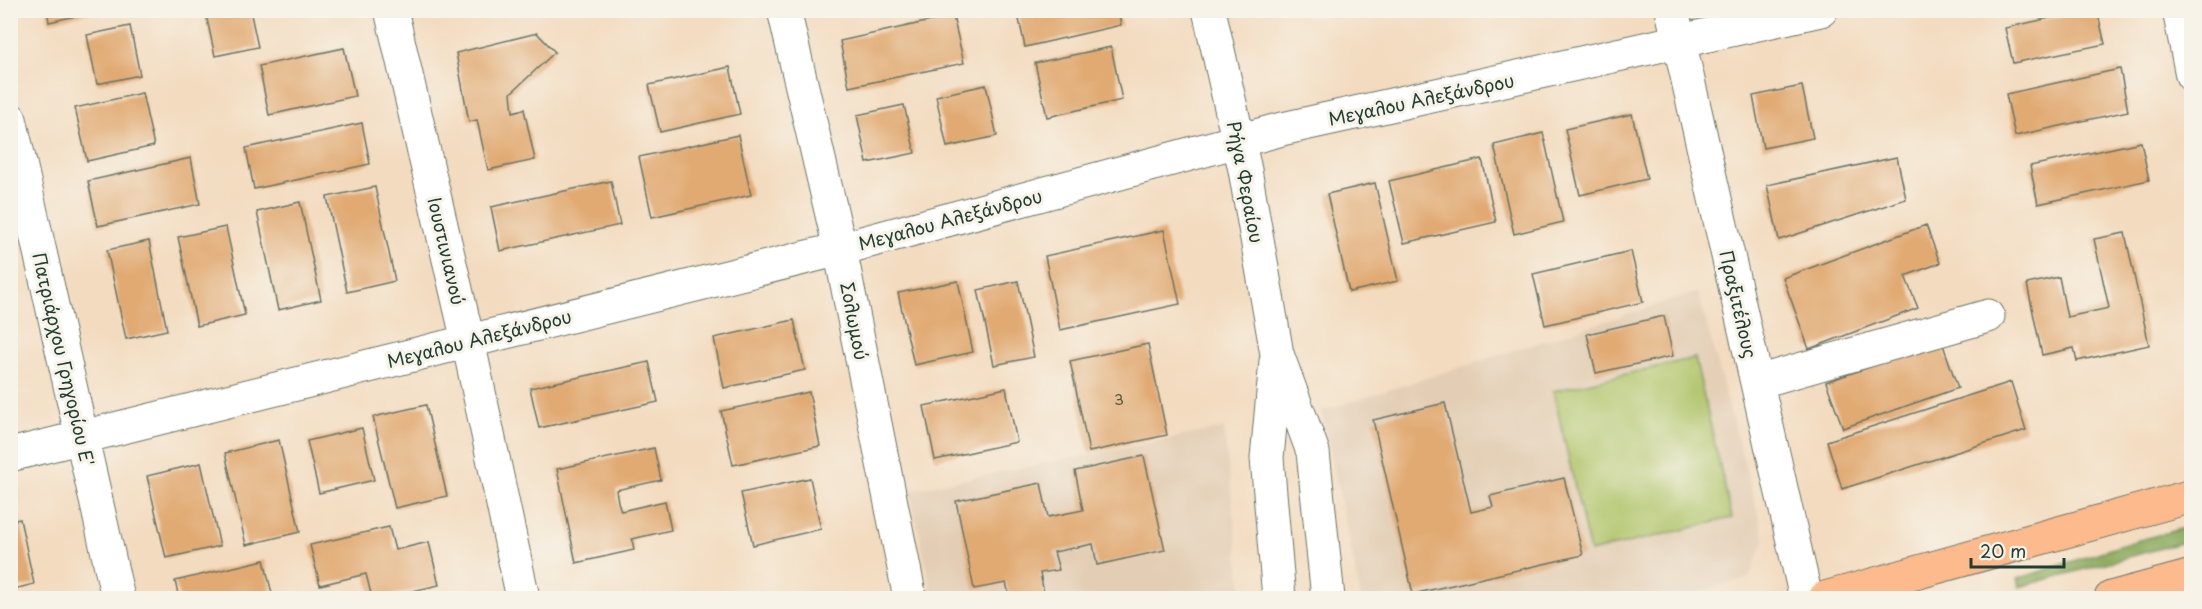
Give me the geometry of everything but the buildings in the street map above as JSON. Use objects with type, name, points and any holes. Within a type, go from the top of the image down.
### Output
[{"type":"main road","points":[[1825,598],[2192,496]]},
{"type":"main road","points":[[2111,598],[2192,576]]},
{"type":"street","name":"Ιουστινιανού","points":[[391,10],[468,341],[524,598]]},
{"type":"street","name":"Σολωμού","points":[[784,10],[840,249],[910,598]]},
{"type":"street","name":"Ρήγα Φεραίου","points":[[1209,10],[1239,141],[1277,354],[1313,452],[1328,598]]},
{"type":"street","name":"Πραξιτέλους","points":[[1672,10],[1806,598]]},
{"type":"street","name":"Μεγαλου Αλεξάνδρου","points":[[10,455],[840,249],[1282,129],[1680,43],[1821,10]]},
{"type":"street","points":[[2179,10],[2192,75]]},
{"type":"street","name":"Πατριάρχου Γρηγορίου E'","points":[[10,119],[118,598]]},
{"type":"street","points":[[1757,382],[1988,316]]},
{"type":"street","name":"Ρήγα Φεραίου","points":[[1277,354],[1267,458],[1280,598]]},
{"type":"shaded area","points":[[1698,292],[1765,539],[1749,578],[1676,598],[1361,598],[1322,411]]},
{"type":"shaded area","points":[[1224,428],[1243,598],[933,598],[910,490]]},
{"type":"green space","points":[[1695,358],[1732,518],[1590,552],[1553,391]]},
{"type":"green space","points":[[2191,526],[2191,540],[2019,587],[2017,579],[2132,542]]}]
